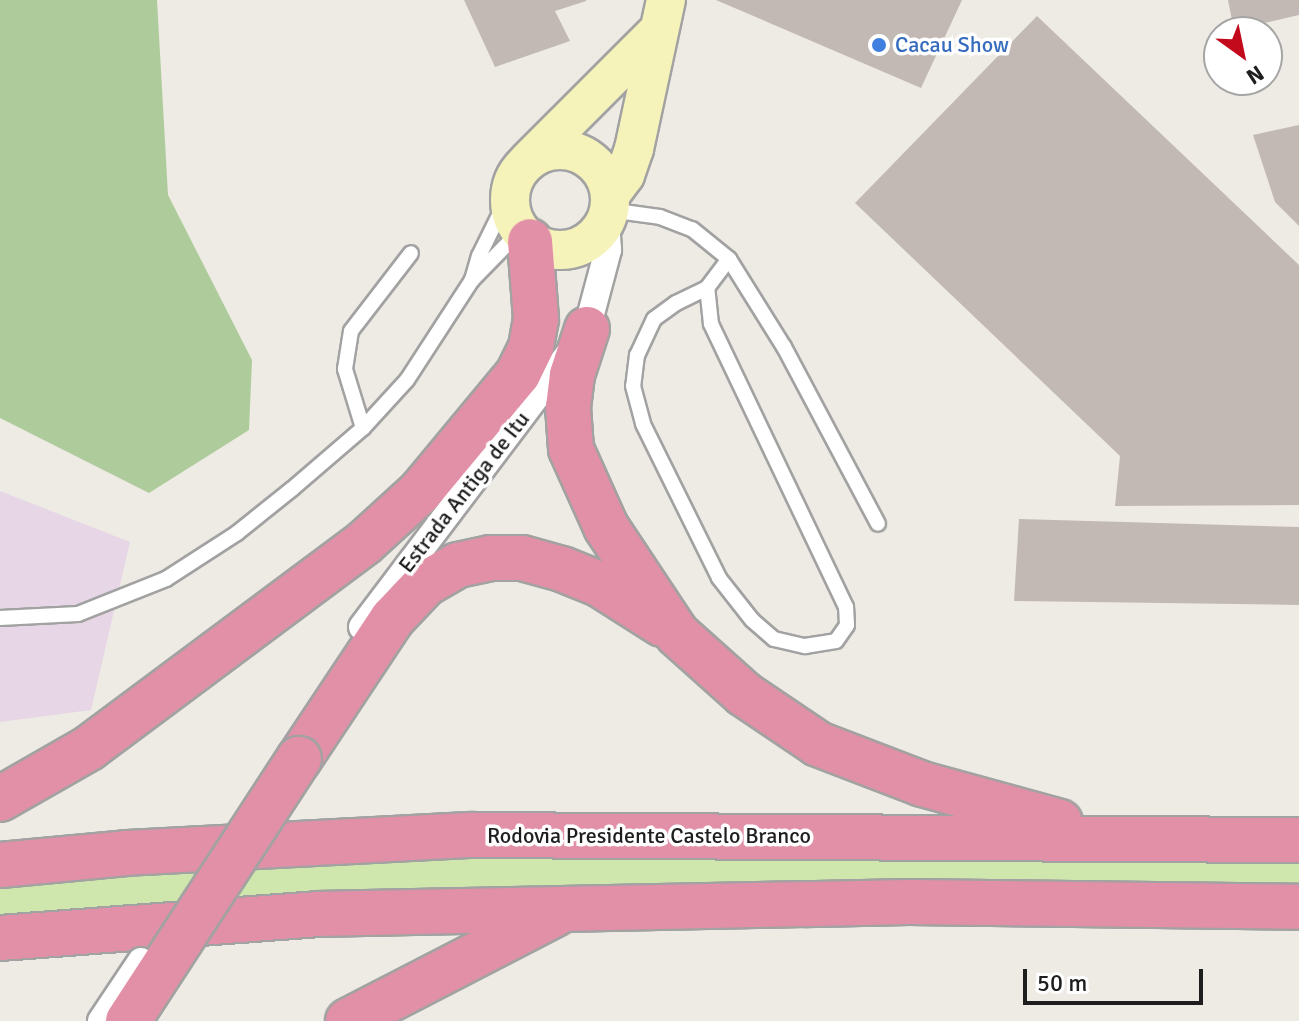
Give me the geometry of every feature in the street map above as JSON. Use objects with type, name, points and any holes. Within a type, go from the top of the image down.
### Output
[{"type":"highway","points":[[0,799],[89,748],[364,543],[420,492],[518,374],[531,347],[536,319],[525,237]]},
{"type":"highway","points":[[587,329],[572,375],[568,407],[571,449],[606,527],[677,634]]},
{"type":"highway","points":[[128,1021],[290,755],[392,619],[425,584],[458,565],[490,558],[522,558],[599,584],[677,634],[744,694],[818,744],[922,784],[1116,837]]},
{"type":"highway","name":"Rodovia Presidente Castelo Branco","points":[[0,865],[126,853],[471,835],[1299,840]]},
{"type":"highway","points":[[0,938],[316,914],[909,902],[1299,907]]},
{"type":"highway","points":[[348,1021],[565,909]]},
{"type":"main road","name":"Estrada Antiga de Itu","points":[[528,161],[662,15]]},
{"type":"main road","name":"Estrada Antiga de Itu","points":[[608,208],[634,149],[662,15]]},
{"type":"main road","points":[[549,150],[573,151],[584,155],[601,171],[608,208],[600,230],[580,246],[554,250],[525,237],[511,215],[509,195],[512,182],[528,161],[549,150]]},
{"type":"street","name":"Estrada Antiga de Itu","points":[[101,1021],[290,755],[372,611],[587,329],[608,250],[608,208]]},
{"type":"lane","points":[[0,618],[78,614],[120,599],[166,579],[237,533],[363,428],[407,380],[472,280],[509,195]]},
{"type":"lane","points":[[608,208],[660,217],[692,229],[729,259],[784,347],[878,524]]},
{"type":"lane","points":[[472,280],[525,237]]},
{"type":"lane","points":[[363,428],[345,369],[351,331],[411,253]]},
{"type":"lane","points":[[707,288],[711,324],[716,336],[846,607],[847,625],[836,641],[805,646],[774,639],[752,620],[719,578],[643,424],[633,386],[637,355],[654,319],[676,303],[707,288],[729,259]]},
{"type":"shaded area","points":[[0,491],[130,542],[91,710],[0,722]]},
{"type":"green space","points":[[0,0],[157,0],[168,195],[252,360],[249,430],[149,493],[0,418]]},
{"type":"green space","points":[[522,853],[1299,863],[1299,893],[1014,889],[402,888],[0,919],[0,886],[135,872]]},
{"type":"building","points":[[464,0],[586,1],[555,11],[570,41],[495,67]]},
{"type":"building","name":"Cacau Show","points":[[716,0],[962,0],[921,88]]},
{"type":"building","points":[[1228,0],[1299,0],[1299,15],[1283,19],[1283,16],[1231,16]]},
{"type":"building","points":[[1037,16],[1299,265],[1299,505],[1115,506],[1120,456],[855,203]]},
{"type":"building","points":[[1299,125],[1299,226],[1275,202],[1253,135]]},
{"type":"building","points":[[1019,519],[1299,527],[1299,605],[1014,601]]},
{"type":"place","name":"Cacau Show","points":[[879,45]]}]
